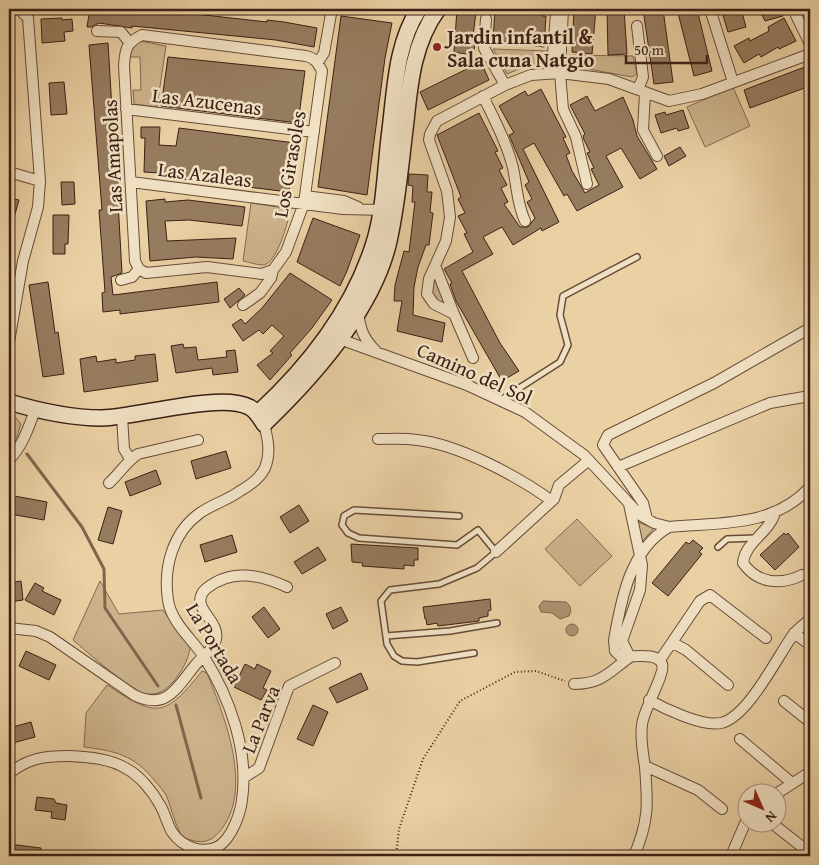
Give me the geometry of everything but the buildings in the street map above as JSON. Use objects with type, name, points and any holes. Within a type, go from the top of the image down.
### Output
[{"type":"street","points":[[9,342],[23,261],[38,207],[40,181],[28,18],[19,9]]},
{"type":"street","points":[[333,337],[358,311],[380,266],[388,243],[387,211],[396,77],[404,42],[420,9]]},
{"type":"street","points":[[9,402],[35,410],[76,417],[122,416],[202,404],[237,402],[251,407],[261,419],[297,392],[333,337],[387,211],[416,51],[426,28],[438,9]]},
{"type":"street","points":[[558,9],[556,13],[553,54],[560,73]]},
{"type":"street","points":[[563,9],[563,52],[560,73],[563,109],[576,137],[586,184]]},
{"type":"street","points":[[710,9],[733,82]]},
{"type":"street","points":[[793,9],[810,44]]},
{"type":"street","name":"Los Girasoles","points":[[244,305],[260,293],[271,278],[273,270],[286,252],[305,200],[322,72],[318,62],[324,53],[331,14]]},
{"type":"street","points":[[486,19],[484,48],[506,85]]},
{"type":"street","points":[[637,26],[643,77],[643,130],[657,156]]},
{"type":"street","points":[[98,31],[121,32],[129,42],[142,35],[306,56],[318,62]]},
{"type":"street","name":"Las Amapolas","points":[[129,42],[125,49],[124,66],[135,261],[139,269]]},
{"type":"street","points":[[454,314],[434,304],[427,294],[429,279],[436,268],[446,241],[450,217],[447,191],[430,147],[430,134],[437,121],[483,96],[531,75],[560,73],[608,80],[642,91],[658,99],[681,100],[810,54]]},
{"type":"street","points":[[483,96],[504,142],[513,168],[518,207],[525,221]]},
{"type":"street","name":"Las Azucenas","points":[[126,109],[314,132]]},
{"type":"street","points":[[9,172],[40,181]]},
{"type":"street","name":"Las Azaleas","points":[[131,182],[305,200],[387,211]]},
{"type":"street","points":[[121,280],[132,277],[139,269],[146,273],[207,267],[262,274],[273,270]]},
{"type":"street","points":[[436,268],[473,358]]},
{"type":"street","points":[[358,311],[363,338],[376,351]]},
{"type":"street","points":[[647,520],[643,503],[604,445],[608,436],[714,383],[810,328]]},
{"type":"street","name":"Camino del Sol","points":[[333,337],[376,351],[502,399],[548,427],[589,460],[629,504],[647,520],[669,527],[738,523],[775,513],[797,500],[810,487]]},
{"type":"street","points":[[618,467],[770,404],[804,397]]},
{"type":"street","points":[[9,460],[22,443],[35,410]]},
{"type":"street","points":[[122,416],[124,449],[130,459]]},
{"type":"street","name":"La Portada","points":[[9,774],[31,760],[46,756],[104,759],[127,769],[148,788],[160,805],[172,832],[192,848],[206,850],[220,845],[232,832],[242,807],[245,778],[244,760],[234,720],[218,682],[203,656],[175,619],[168,602],[166,580],[170,557],[177,538],[187,524],[202,512],[251,485],[264,469],[270,448],[261,419]]},
{"type":"street","points":[[378,439],[417,440],[463,452],[532,486],[552,501]]},
{"type":"street","points":[[108,483],[123,471],[130,459],[138,454],[198,440]]},
{"type":"street","points":[[496,552],[552,501],[559,485],[589,460]]},
{"type":"street","points":[[629,504],[642,565],[640,590],[622,640],[630,657]]},
{"type":"street","points":[[775,513],[772,521],[744,554],[743,563],[754,575],[771,581],[793,579],[802,574]]},
{"type":"street","points":[[639,557],[656,536],[669,527]]},
{"type":"street","points":[[9,628],[36,631],[50,636],[134,695],[149,700],[167,697],[175,692],[203,656],[214,647],[217,638],[215,629],[201,605],[201,597],[204,590],[216,580],[232,576],[252,575],[269,579],[287,587]]},
{"type":"street","points":[[660,660],[700,601],[710,595],[766,638]]},
{"type":"street","points":[[649,700],[706,723],[721,723],[732,718],[761,686],[794,633],[810,619]]},
{"type":"street","points":[[794,633],[810,646]]},
{"type":"street","points":[[673,643],[686,650],[728,685]]},
{"type":"street","points":[[574,684],[594,683],[604,678],[630,657],[652,656],[660,660],[663,666],[663,673],[649,700],[642,725],[647,824],[634,856]]},
{"type":"street","name":"La Parva","points":[[245,778],[259,768],[289,686],[335,663]]},
{"type":"street","points":[[784,700],[810,722]]},
{"type":"street","points":[[740,739],[792,783]]},
{"type":"street","points":[[645,766],[698,790],[722,809]]},
{"type":"street","points":[[786,787],[810,772]]},
{"type":"street","points":[[731,856],[741,832]]},
{"type":"street","points":[[783,832],[810,853]]},
{"type":"lane","points":[[810,188],[808,203],[810,208]]},
{"type":"lane","points":[[502,399],[560,362],[568,345],[560,315],[563,296],[637,257]]},
{"type":"lane","points":[[459,516],[354,510],[344,516],[342,526],[348,533],[360,538],[457,545],[478,530],[496,552],[477,568],[439,584],[390,590],[381,601],[387,644],[394,656],[402,662],[417,662],[474,653]]},
{"type":"lane","points":[[718,547],[727,539],[757,538]]},
{"type":"lane","points":[[386,636],[450,631],[497,623]]},
{"type":"path","points":[[396,856],[399,829],[424,759],[460,701],[515,672],[536,671],[574,684]]},
{"type":"shaded area","points":[[140,41],[166,46],[157,107],[134,104],[133,90],[141,90],[140,57],[129,57],[131,47]]},
{"type":"shaded area","points":[[493,49],[549,51],[549,65],[531,64],[507,74]]},
{"type":"shaded area","points":[[570,55],[633,56],[637,74],[632,77],[572,66]]},
{"type":"shaded area","points":[[733,87],[750,126],[705,147],[687,107]]},
{"type":"shaded area","points":[[251,203],[291,209],[285,232],[273,258],[263,265],[243,261]]},
{"type":"shaded area","points":[[433,277],[445,303],[442,304],[432,297],[430,282]]},
{"type":"shaded area","points":[[9,409],[21,424],[14,446],[9,450]]},
{"type":"shaded area","points":[[577,519],[612,556],[580,586],[545,549]]},
{"type":"shaded area","points":[[635,521],[654,528],[640,544]]},
{"type":"shaded area","points":[[100,581],[119,614],[163,610],[190,648],[186,662],[179,674],[165,690],[155,694],[140,692],[110,671],[73,640]]},
{"type":"shaded area","points":[[543,601],[566,602],[570,608],[569,616],[560,619],[552,613],[541,612],[539,606]]},
{"type":"shaded area","points":[[572,624],[578,630],[572,636],[566,630]]},
{"type":"shaded area","points":[[202,671],[207,673],[228,732],[236,775],[235,795],[230,814],[216,836],[203,842],[182,837],[166,795],[140,765],[124,756],[106,750],[84,747],[86,713],[107,685],[137,703],[159,708],[168,705],[178,698]]},
{"type":"waterway","points":[[27,454],[82,527],[104,569],[105,608],[158,686]]},
{"type":"waterway","points":[[176,705],[201,798]]},
{"type":"place","name":"Jardin infantil & Sala cuna Natgio","points":[[437,47]]}]
